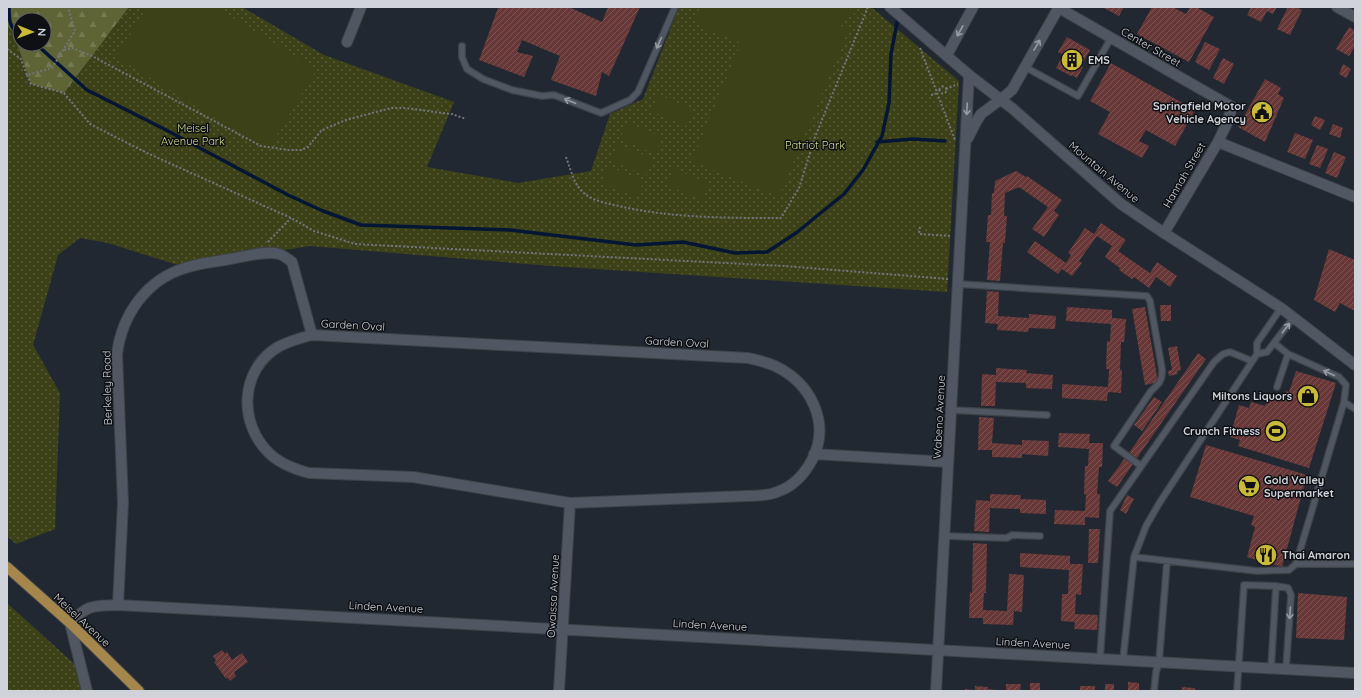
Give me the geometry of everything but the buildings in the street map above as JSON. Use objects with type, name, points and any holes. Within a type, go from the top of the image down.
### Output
[{"type":"main road","name":"Meisel Avenue","points":[[7,567],[70,623],[139,691]]},
{"type":"street","points":[[347,42],[361,7]]},
{"type":"street","name":"Mountain Avenue","points":[[890,7],[1000,100],[1013,109],[1121,204],[1281,308],[1355,365]]},
{"type":"street","points":[[947,54],[973,7]]},
{"type":"street","name":"Center Street","points":[[1059,7],[1232,107]]},
{"type":"street","name":"Wabeno Avenue","points":[[960,143],[982,114],[1012,90],[1059,7]]},
{"type":"street","points":[[1337,7],[1355,17]]},
{"type":"street","name":"Wabeno Avenue","points":[[936,691],[958,284],[960,143],[970,74]]},
{"type":"street","name":"Hannah Street","points":[[1164,233],[1218,142],[1227,124],[1232,107]]},
{"type":"street","points":[[1218,142],[1355,197]]},
{"type":"street","name":"Berkeley Road","points":[[118,605],[123,503],[116,359],[118,344],[124,324],[141,297],[156,283],[174,272],[193,266],[265,253],[279,254],[292,262],[312,336]]},
{"type":"street","name":"Garden Oval","points":[[312,336],[748,358],[766,362],[782,370],[796,380],[808,394],[815,406],[818,420],[819,435],[814,454],[807,468],[798,479],[787,488],[775,493],[746,496],[570,503],[413,477],[309,473],[294,469],[269,453],[259,441],[252,428],[248,413],[247,390],[252,376],[260,363],[271,352],[290,341],[312,336]]},
{"type":"street","points":[[814,454],[948,462]]},
{"type":"street","name":"Owaissa Avenue","points":[[559,691],[570,503]]},
{"type":"street","name":"Linden Avenue","points":[[70,623],[79,614],[91,606],[118,605],[1271,668],[1355,674]]},
{"type":"street","points":[[70,623],[87,691]]},
{"type":"lane","points":[[462,46],[462,57],[467,69],[483,79],[512,90],[542,96],[554,95],[601,113],[630,100],[638,92],[675,7]]},
{"type":"lane","points":[[1025,67],[1078,96],[1111,38]]},
{"type":"lane","points":[[958,284],[1147,296],[1150,301],[1163,378],[1151,391],[1114,446],[1141,466]]},
{"type":"lane","points":[[1123,660],[1134,557],[1146,526],[1252,361],[1256,354],[1256,343],[1281,308]]},
{"type":"lane","points":[[1256,354],[1267,352],[1294,317]]},
{"type":"lane","points":[[1134,557],[1277,571],[1289,570],[1296,564],[1344,402],[1346,385],[1339,377],[1288,354],[1274,343]]},
{"type":"lane","points":[[1100,659],[1110,511],[1214,362],[1223,354],[1230,352],[1252,361]]},
{"type":"lane","points":[[1277,387],[1288,354]]},
{"type":"lane","points":[[1344,402],[1355,410]]},
{"type":"lane","points":[[951,410],[1047,415]]},
{"type":"lane","points":[[944,536],[1007,538],[1012,535],[1040,536]]},
{"type":"lane","points":[[1154,691],[1159,662],[1167,561]]},
{"type":"lane","points":[[1296,564],[1355,564]]},
{"type":"lane","points":[[1237,691],[1244,585],[1288,588],[1291,595],[1286,669]]},
{"type":"lane","points":[[1271,668],[1276,586]]},
{"type":"path","points":[[26,75],[52,68],[64,50],[75,31],[68,7]]},
{"type":"path","points":[[566,157],[574,180],[579,188],[586,195],[608,204],[648,212],[724,218],[781,218],[799,188],[814,137],[868,7]]},
{"type":"path","points":[[64,50],[72,48],[92,56],[261,146],[301,150],[308,147],[322,131],[329,127],[346,120],[391,108],[406,108],[452,114],[466,120]]},
{"type":"path","points":[[920,48],[960,143]]},
{"type":"path","points":[[7,49],[21,59],[26,75],[31,84],[64,93],[90,124],[147,153],[291,218],[314,231],[355,244],[784,266],[948,279]]},
{"type":"path","points":[[938,92],[944,94],[946,89],[958,84]]},
{"type":"path","points":[[931,95],[938,92],[941,87],[945,87],[946,89]]},
{"type":"path","points":[[256,255],[291,218]]},
{"type":"path","points":[[920,228],[919,234],[950,236]]},
{"type":"green space","points":[[7,7],[129,7],[64,93],[31,84],[20,52],[52,52],[52,12],[12,12],[12,31],[7,26]]},
{"type":"green space","points":[[129,7],[242,7],[324,55],[454,102],[427,167],[518,183],[591,171],[610,114],[643,99],[679,7],[871,7],[959,81],[947,292],[551,266],[310,246],[181,266],[108,243],[80,238],[58,255],[33,345],[60,393],[55,529],[16,544],[7,536],[7,26],[12,31],[12,52],[20,52],[31,84],[64,93]]},
{"type":"green space","points":[[147,7],[215,7],[317,69],[268,150],[116,57]]},
{"type":"green space","points":[[701,7],[847,7],[855,13],[838,25],[849,29],[779,197],[692,161],[741,43],[706,29],[693,17]]},
{"type":"green space","points":[[658,95],[694,109],[687,126],[651,111]]},
{"type":"green space","points":[[627,122],[662,137],[655,154],[620,139]]},
{"type":"green space","points":[[617,144],[653,159],[646,175],[611,161]]},
{"type":"green space","points":[[608,166],[644,181],[637,197],[601,183]]},
{"type":"green space","points":[[673,169],[709,183],[702,200],[667,185]]},
{"type":"green space","points":[[7,603],[80,669],[84,691],[7,691]]},
{"type":"waterway","points":[[9,7],[12,26]]},
{"type":"waterway","points":[[45,52],[87,90],[288,195],[323,211],[361,225],[510,230],[636,245],[683,242],[735,253],[767,252],[796,233],[844,194],[863,170],[882,136],[889,103],[891,54],[900,7]]},
{"type":"waterway","points":[[877,142],[913,139],[945,141]]},
{"type":"place","name":"EMS","points":[[1072,60]]},
{"type":"place","name":"Springfield Motor Vehicle Agency","points":[[1262,112]]},
{"type":"place","name":"Miltons Liquors","points":[[1308,396]]},
{"type":"place","name":"Crunch Fitness","points":[[1276,431]]},
{"type":"place","name":"Gold Valley Supermarket","points":[[1249,486]]},
{"type":"place","name":"Thai Amaron","points":[[1266,555]]},
{"type":"park label","name":"Meisel Avenue Park","points":[[193,134]]},
{"type":"park label","name":"Patriot Park","points":[[815,145]]}]
